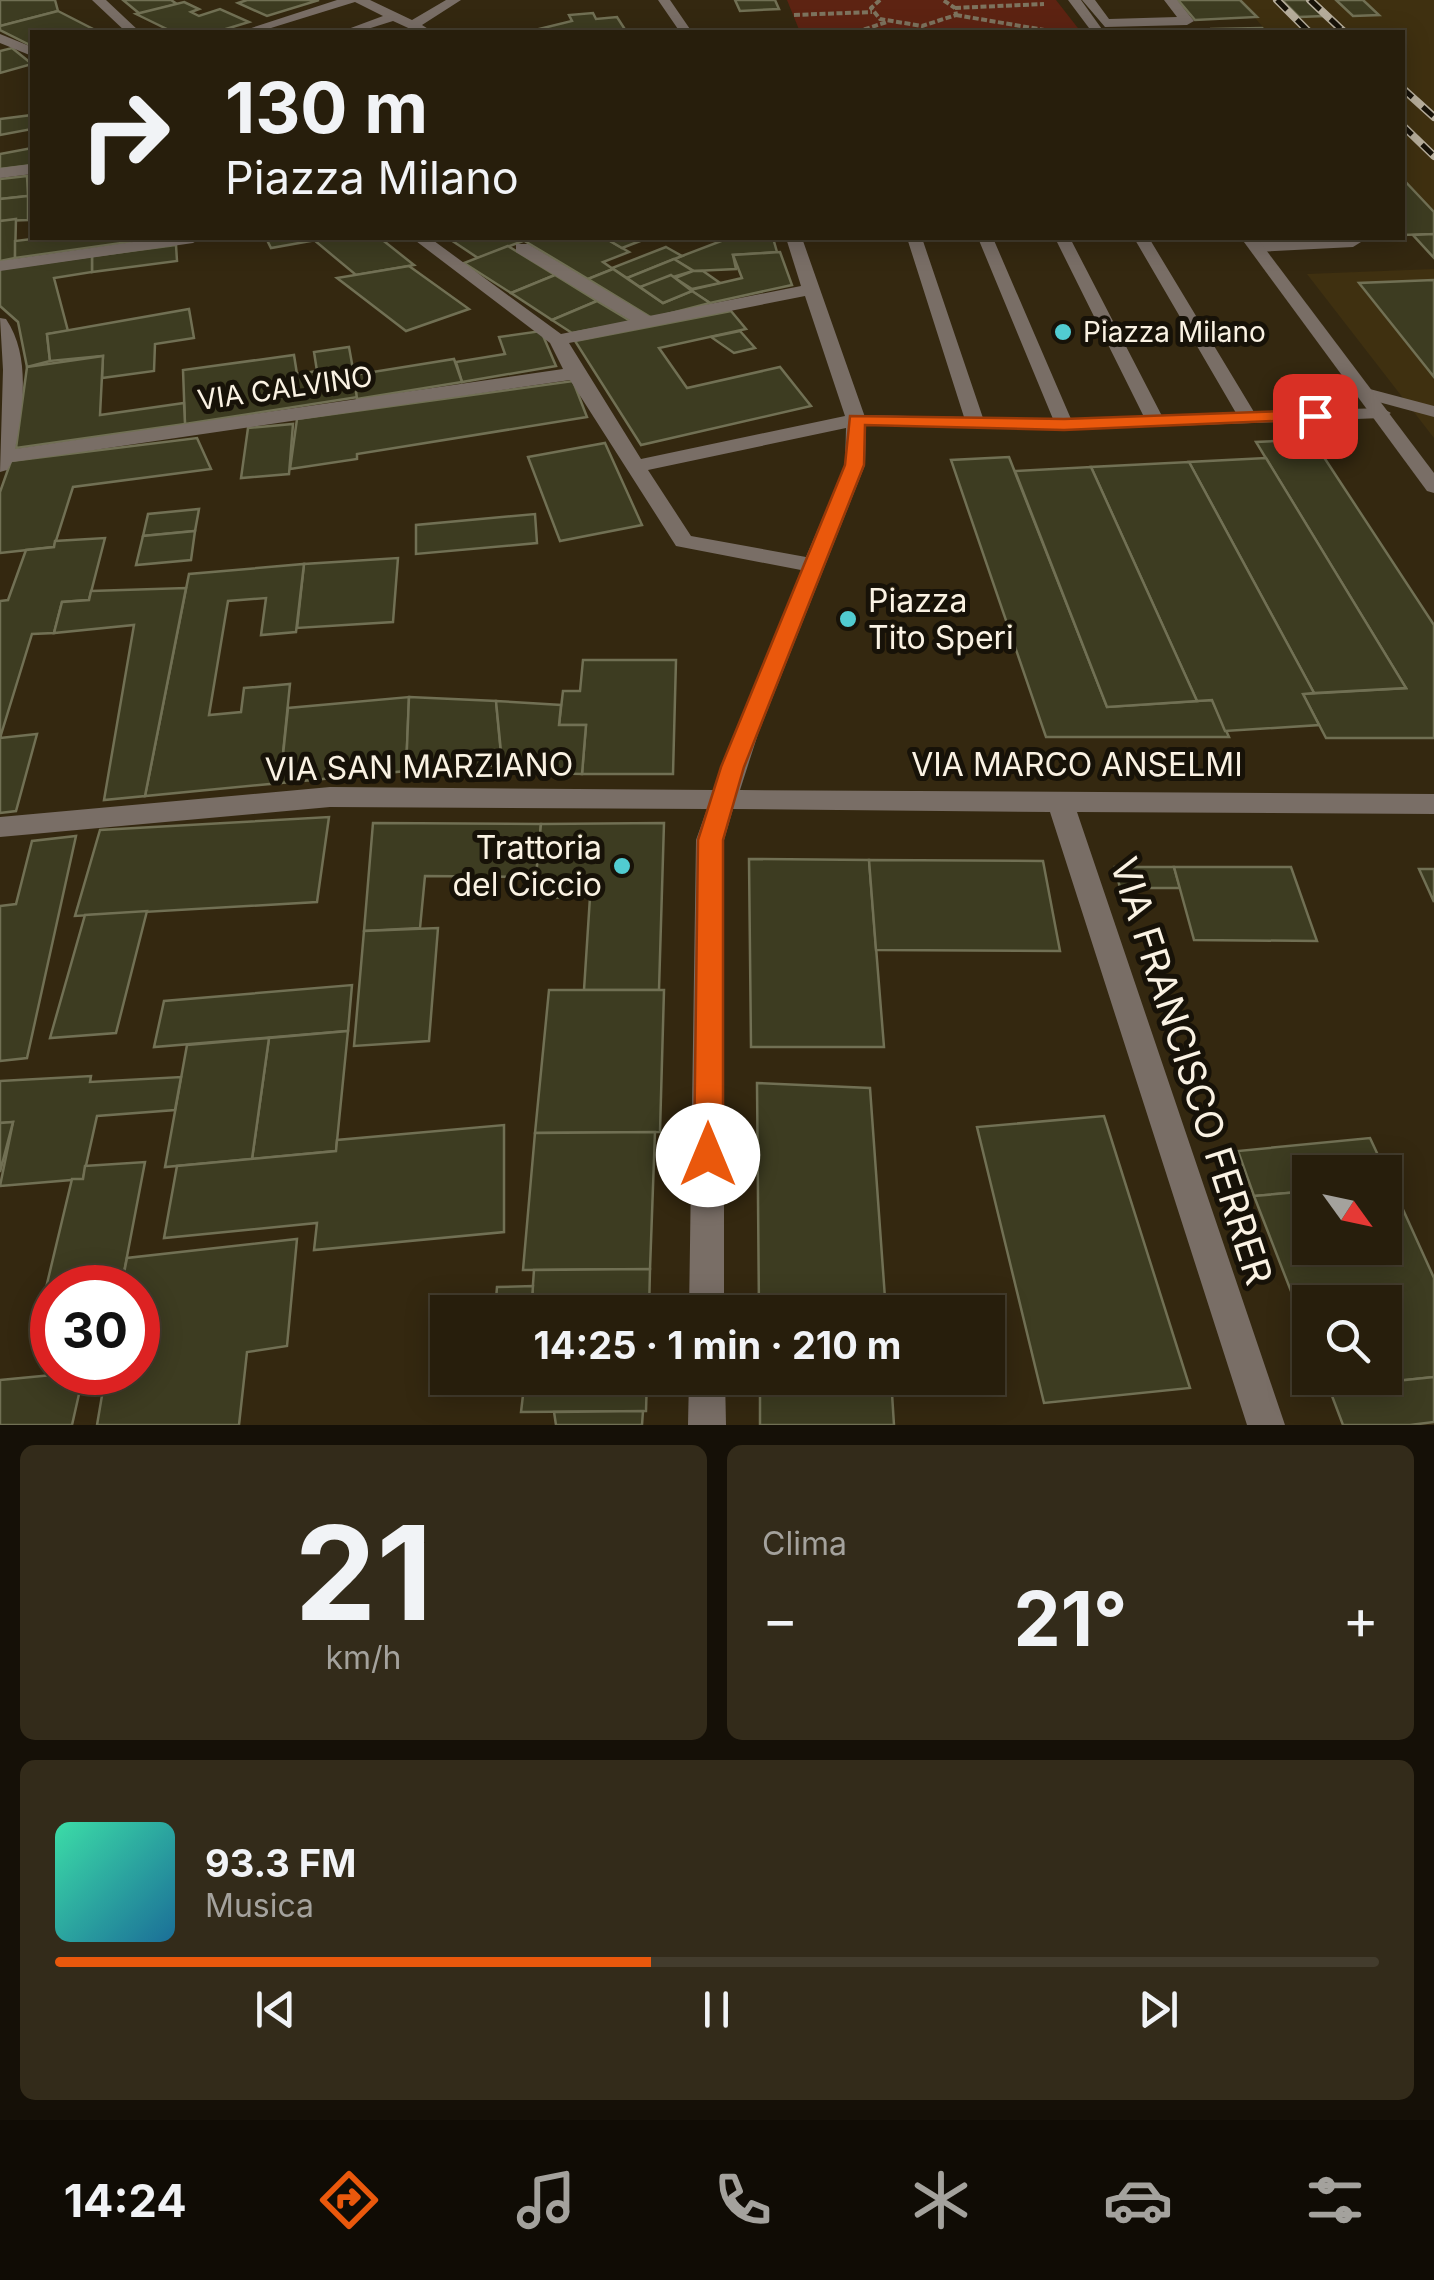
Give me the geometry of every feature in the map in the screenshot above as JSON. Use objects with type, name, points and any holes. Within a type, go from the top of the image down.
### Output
[{"type":"street","points":[[98,0],[131,30]]},
{"type":"street","points":[[252,30],[350,0]]},
{"type":"street","points":[[360,0],[421,30]]},
{"type":"street","points":[[410,26],[455,0]]},
{"type":"street","points":[[664,0],[685,30]]},
{"type":"street","points":[[1074,0],[1096,30]]},
{"type":"street","points":[[1088,0],[1105,24],[1188,20],[1170,0]]},
{"type":"street","points":[[352,30],[392,17]]},
{"type":"street","points":[[0,38],[30,51]]},
{"type":"street","points":[[0,173],[30,169]]},
{"type":"street","points":[[0,266],[179,240]]},
{"type":"street","points":[[423,240],[558,340],[634,468],[684,541],[815,566]]},
{"type":"street","points":[[707,1295],[710,840],[720,800],[855,465],[856,420],[795,240]]},
{"type":"street","points":[[1253,242],[1434,487]]},
{"type":"street","points":[[522,248],[648,323]]},
{"type":"street","points":[[558,340],[812,290]]},
{"type":"street","points":[[0,323],[8,330],[13,356],[2,462]]},
{"type":"street","name":"VIA CALVINO","points":[[2,462],[575,373]]},
{"type":"street","points":[[634,468],[856,420]]},
{"type":"street","name":"VIA SAN MARZIANO","points":[[0,827],[330,797],[720,800]]},
{"type":"street","name":"VIA FRANCISCO FERRER","points":[[1059,799],[1266,1425]]},
{"type":"street","name":"VIA MARCO ANSELMI","points":[[720,800],[1434,804]]},
{"type":"street","points":[[706,1425],[707,1395]]},
{"type":"lane","points":[[915,240],[976,425]]},
{"type":"lane","points":[[986,240],[1064,425]]},
{"type":"lane","points":[[1063,240],[1156,422]]},
{"type":"lane","points":[[1142,240],[1248,418]]},
{"type":"lane","points":[[1253,242],[1352,240]]},
{"type":"lane","points":[[1366,393],[1434,412]]},
{"type":"lane","points":[[856,420],[1064,425],[1382,413]]},
{"type":"path","points":[[872,12],[879,0]]},
{"type":"path","points":[[942,0],[955,8],[1058,3]]},
{"type":"path","points":[[955,8],[956,15]]},
{"type":"path","points":[[794,16],[872,12],[887,22]]},
{"type":"path","points":[[862,30],[887,22],[922,26],[956,15],[1044,30]]},
{"type":"path","points":[[922,26],[925,30]]},
{"type":"shaded area","points":[[787,0],[1056,0],[1079,30],[799,30]]},
{"type":"shaded area","points":[[1240,0],[1434,0],[1434,212],[1405,180],[1405,30],[1265,30]]},
{"type":"shaded area","points":[[1434,269],[1434,438],[1307,274]]},
{"type":"building","points":[[0,0],[55,0],[58,11],[0,26]]},
{"type":"building","points":[[123,0],[171,0],[177,4],[140,14]]},
{"type":"building","points":[[319,0],[267,16],[238,3]]},
{"type":"building","points":[[735,0],[775,0],[779,9],[740,11]]},
{"type":"building","points":[[1178,0],[1240,0],[1257,17],[1195,20]]},
{"type":"building","points":[[1282,0],[1307,0],[1324,16],[1299,17]]},
{"type":"building","points":[[1336,0],[1363,0],[1379,15],[1353,16]]},
{"type":"building","points":[[184,2],[199,9],[191,12],[199,16],[220,9],[249,22],[223,30],[169,30],[136,14]]},
{"type":"building","points":[[58,11],[93,29],[30,30],[30,45],[0,30],[0,26]]},
{"type":"building","points":[[569,15],[617,17],[625,30],[535,30],[572,21]]},
{"type":"building","points":[[1262,28],[1264,30],[1229,30],[1210,29]]},
{"type":"building","points":[[12,48],[30,65],[0,73],[0,51]]},
{"type":"building","points":[[30,115],[30,129],[0,135],[0,119]]},
{"type":"building","points":[[30,148],[30,165],[0,169],[0,154]]},
{"type":"building","points":[[27,176],[28,196],[0,199],[0,179]]},
{"type":"building","points":[[1405,181],[1434,212],[1434,234],[1405,235]]},
{"type":"building","points":[[28,196],[28,220],[0,221],[0,199]]},
{"type":"building","points":[[16,219],[15,258],[0,261],[0,221]]},
{"type":"building","points":[[1434,234],[1434,258],[1413,235]]},
{"type":"building","points":[[30,239],[143,240],[15,258],[15,241]]},
{"type":"building","points":[[267,240],[316,240],[271,248]]},
{"type":"building","points":[[314,240],[383,240],[414,265],[356,275]]},
{"type":"building","points":[[451,240],[526,240],[478,258]]},
{"type":"building","points":[[523,240],[608,240],[629,252],[603,262],[613,269],[588,279]]},
{"type":"building","points":[[608,240],[643,240],[622,248]]},
{"type":"building","points":[[724,240],[774,240],[777,252],[733,255],[736,269],[694,271],[674,259]]},
{"type":"building","points":[[176,245],[177,261],[92,272],[92,256]]},
{"type":"building","points":[[508,246],[555,275],[511,293],[464,263]]},
{"type":"building","points":[[666,247],[682,256],[627,278],[612,268]]},
{"type":"building","points":[[780,252],[792,285],[710,303],[690,290],[742,278],[733,255]]},
{"type":"building","points":[[92,256],[92,272],[54,278],[68,331],[47,334],[50,361],[27,367],[18,322],[0,306],[0,269]]},
{"type":"building","points":[[674,259],[693,271],[640,287],[627,278]]},
{"type":"building","points":[[409,266],[469,309],[406,331],[337,278]]},
{"type":"building","points":[[613,269],[663,303],[692,291],[710,303],[652,318],[588,279]]},
{"type":"building","points":[[703,271],[720,283],[692,289],[675,278]]},
{"type":"building","points":[[555,275],[597,301],[552,320],[511,293]]},
{"type":"building","points":[[671,275],[692,291],[663,303],[640,287]]},
{"type":"building","points":[[1434,280],[1434,377],[1359,283]]},
{"type":"building","points":[[597,301],[632,322],[572,333],[552,320]]},
{"type":"building","points":[[189,309],[194,338],[155,344],[154,371],[102,378],[103,356],[50,361],[47,334]]},
{"type":"building","points":[[731,311],[746,329],[659,348],[687,388],[780,367],[811,406],[641,445],[575,341]]},
{"type":"building","points":[[541,331],[556,366],[462,382],[456,362],[505,354],[499,337]]},
{"type":"building","points":[[740,331],[755,348],[734,353],[711,337]]},
{"type":"building","points":[[349,347],[358,397],[185,424],[183,370],[294,355],[297,374],[317,371],[314,352]]},
{"type":"building","points":[[103,356],[100,415],[184,403],[185,424],[16,448],[27,367]]},
{"type":"building","points":[[454,359],[462,382],[357,399],[354,375]]},
{"type":"building","points":[[573,381],[587,417],[357,454],[357,459],[290,469],[297,419]]},
{"type":"building","points":[[293,424],[289,474],[241,478],[248,428]]},
{"type":"building","points":[[197,438],[211,469],[73,487],[54,547],[0,553],[0,492],[11,461]]},
{"type":"building","points":[[1312,439],[1434,625],[1434,738],[1326,738],[1303,694],[1406,688],[1256,442]]},
{"type":"building","points":[[605,443],[642,525],[560,541],[528,457]]},
{"type":"building","points":[[1009,457],[1107,707],[1212,700],[1229,737],[1046,737],[951,460]]},
{"type":"building","points":[[1266,458],[1406,688],[1314,693],[1189,462]]},
{"type":"building","points":[[1189,462],[1314,693],[1303,694],[1319,725],[1225,731],[1212,700],[1197,701],[1091,467]]},
{"type":"building","points":[[1091,467],[1197,701],[1107,707],[1015,471]]},
{"type":"building","points":[[199,509],[195,531],[143,536],[148,514]]},
{"type":"building","points":[[535,514],[537,543],[416,554],[416,525]]},
{"type":"building","points":[[195,531],[191,560],[136,565],[143,536]]},
{"type":"building","points":[[105,538],[89,600],[62,602],[54,633],[32,634],[0,738],[0,601],[8,600],[26,550],[54,547],[55,541]]},
{"type":"building","points":[[398,558],[393,622],[297,628],[304,564]]},
{"type":"building","points":[[304,564],[296,632],[261,635],[266,598],[228,601],[209,715],[241,712],[244,688],[290,684],[280,783],[145,796],[189,574]]},
{"type":"building","points":[[186,588],[145,796],[104,800],[134,625],[54,633],[62,602],[89,600],[91,591]]},
{"type":"building","points":[[583,660],[676,660],[673,774],[582,774],[586,725],[559,725],[563,691],[580,691]]},
{"type":"building","points":[[409,697],[406,771],[280,783],[288,708]]},
{"type":"building","points":[[409,697],[496,701],[502,765],[406,771]]},
{"type":"building","points":[[496,701],[561,705],[559,725],[586,725],[582,774],[503,772]]},
{"type":"building","points":[[37,734],[16,811],[0,813],[0,738]]},
{"type":"building","points":[[329,817],[317,902],[75,916],[100,830]]},
{"type":"building","points":[[373,823],[541,824],[536,877],[425,876],[420,928],[364,931]]},
{"type":"building","points":[[664,823],[659,990],[584,990],[590,897],[534,898],[541,824]]},
{"type":"building","points":[[76,836],[27,1058],[0,1061],[0,906],[16,904],[32,841]]},
{"type":"building","points":[[749,859],[869,860],[884,1047],[751,1047]]},
{"type":"building","points":[[869,860],[1043,861],[1060,951],[876,950]]},
{"type":"building","points":[[1115,867],[1174,867],[1180,888],[1120,888]]},
{"type":"building","points":[[1174,867],[1291,867],[1317,941],[1194,940]]},
{"type":"building","points":[[1419,869],[1434,869],[1434,902]]},
{"type":"building","points":[[147,911],[116,1033],[50,1038],[85,915]]},
{"type":"building","points":[[438,928],[429,1041],[354,1046],[364,931]]},
{"type":"building","points":[[352,985],[348,1031],[154,1047],[164,1001]]},
{"type":"building","points":[[549,990],[664,990],[660,1132],[535,1133]]},
{"type":"building","points":[[348,1031],[336,1151],[252,1159],[269,1038]]},
{"type":"building","points":[[269,1038],[252,1159],[165,1167],[187,1045]]},
{"type":"building","points":[[91,1076],[90,1082],[181,1077],[175,1110],[97,1116],[83,1179],[0,1186],[13,1122],[0,1123],[0,1081]]},
{"type":"building","points":[[757,1083],[870,1088],[885,1295],[759,1295]]},
{"type":"building","points":[[1104,1116],[1190,1388],[1044,1403],[977,1127]]},
{"type":"building","points":[[13,1122],[0,1172],[0,1123]]},
{"type":"building","points":[[504,1125],[504,1232],[314,1250],[317,1223],[164,1238],[177,1166],[336,1151],[337,1140]]},
{"type":"building","points":[[655,1132],[650,1269],[523,1270],[535,1133]]},
{"type":"building","points":[[1370,1138],[1378,1155],[1292,1155],[1292,1193],[1254,1196],[1238,1151]]},
{"type":"building","points":[[145,1162],[125,1265],[51,1265],[72,1179],[83,1179],[85,1166]]},
{"type":"building","points":[[1292,1193],[1292,1265],[1402,1265],[1402,1207],[1434,1278],[1434,1377],[1402,1380],[1402,1285],[1292,1285],[1292,1294],[1254,1196]]},
{"type":"building","points":[[297,1239],[287,1346],[247,1352],[239,1425],[97,1425],[102,1395],[160,1395],[160,1265],[126,1265],[127,1258]]},
{"type":"building","points":[[650,1269],[649,1295],[532,1295],[534,1270]]},
{"type":"building","points":[[533,1286],[532,1295],[496,1295],[497,1287]]},
{"type":"building","points":[[30,1377],[30,1395],[79,1395],[72,1425],[0,1425],[0,1380]]},
{"type":"building","points":[[1434,1377],[1434,1422],[1343,1425],[1332,1395],[1402,1395],[1402,1380]]},
{"type":"building","points":[[523,1395],[646,1395],[646,1411],[521,1412]]},
{"type":"building","points":[[760,1395],[892,1395],[894,1425],[760,1425]]},
{"type":"building","points":[[643,1411],[642,1425],[556,1425],[554,1412]]},
{"type":"railway","points":[[1277,0],[1307,30]]},
{"type":"railway","points":[[1310,0],[1342,30]]},
{"type":"railway","points":[[1405,91],[1434,117]]},
{"type":"railway","points":[[1405,128],[1434,156]]},
{"type":"place","name":"Piazza Milano","points":[[1063,332]]},
{"type":"place","name":"Piazza Tito Speri","points":[[848,619]]},
{"type":"place","name":"Trattoria del Ciccio","points":[[622,866]]},
{"type":"route","points":[[708,1155],[710,840],[732,767],[855,465],[856,420],[1064,425],[1315,416]]}]
